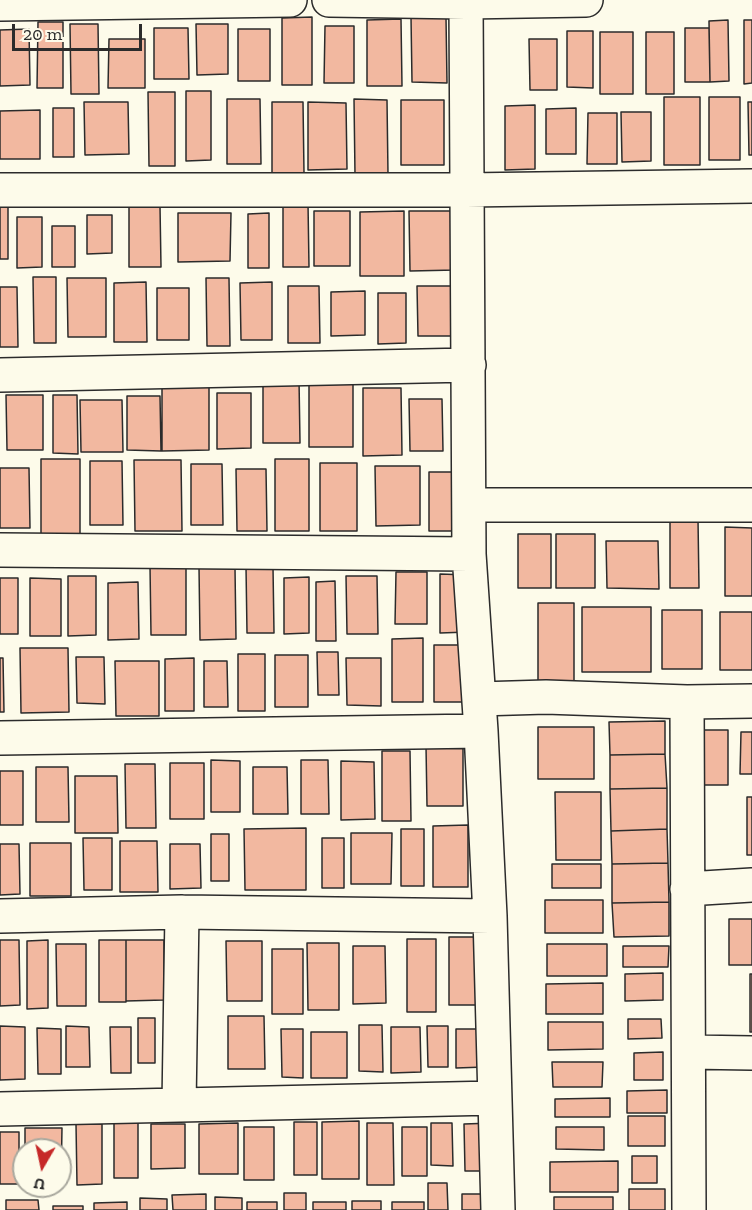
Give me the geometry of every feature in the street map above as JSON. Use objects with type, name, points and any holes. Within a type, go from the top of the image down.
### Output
[{"type":"street","points":[[0,4],[290,0]]},
{"type":"street","points":[[329,0],[466,2],[586,0]]},
{"type":"street","points":[[466,2],[469,554],[490,916],[498,1210]]},
{"type":"street","points":[[0,190],[466,190],[752,186]]},
{"type":"street","points":[[0,375],[468,366]]},
{"type":"street","points":[[469,505],[752,505]]},
{"type":"street","points":[[0,550],[469,554]]},
{"type":"street","points":[[0,738],[480,715],[546,697],[687,702],[752,701]]},
{"type":"street","points":[[687,702],[689,1210]]},
{"type":"street","points":[[687,889],[752,885]]},
{"type":"street","points":[[0,916],[182,912],[490,916]]},
{"type":"street","points":[[179,1105],[182,912]]},
{"type":"street","points":[[690,1052],[752,1053]]},
{"type":"street","points":[[0,1109],[494,1098]]},
{"type":"building","points":[[312,17],[312,85],[282,85],[282,18]]},
{"type":"building","points":[[411,17],[446,17],[447,83],[412,82]]},
{"type":"building","points":[[401,19],[402,86],[367,86],[367,20]]},
{"type":"building","points":[[728,20],[729,81],[710,82],[709,21]]},
{"type":"building","points":[[744,20],[752,20],[752,83],[744,84]]},
{"type":"building","points":[[38,22],[63,22],[63,88],[37,88]]},
{"type":"building","points":[[70,24],[98,24],[99,94],[71,94]]},
{"type":"building","points":[[196,24],[228,24],[228,74],[197,75]]},
{"type":"building","points":[[325,26],[354,26],[354,83],[324,83]]},
{"type":"building","points":[[154,28],[188,28],[189,79],[154,79]]},
{"type":"building","points":[[685,28],[709,28],[710,82],[685,82]]},
{"type":"building","points":[[29,29],[30,85],[0,86],[0,30]]},
{"type":"building","points":[[238,29],[270,29],[270,81],[238,81]]},
{"type":"building","points":[[567,31],[593,31],[593,88],[567,87]]},
{"type":"building","points":[[600,32],[633,32],[633,94],[600,94]]},
{"type":"building","points":[[646,32],[674,32],[674,94],[646,94]]},
{"type":"building","points":[[109,39],[145,39],[145,88],[108,88]]},
{"type":"building","points":[[529,39],[557,39],[557,90],[530,90]]},
{"type":"building","points":[[186,91],[211,91],[211,160],[186,161]]},
{"type":"building","points":[[148,92],[175,92],[175,166],[149,166]]},
{"type":"building","points":[[664,97],[700,97],[700,165],[664,165]]},
{"type":"building","points":[[709,97],[740,97],[740,160],[709,160]]},
{"type":"building","points":[[227,99],[260,99],[261,164],[227,164]]},
{"type":"building","points":[[354,99],[387,100],[388,174],[355,175]]},
{"type":"building","points":[[401,100],[444,100],[444,165],[401,165]]},
{"type":"building","points":[[84,102],[128,102],[129,154],[85,155]]},
{"type":"building","points":[[272,102],[303,102],[304,173],[272,173]]},
{"type":"building","points":[[308,102],[346,103],[347,169],[308,170]]},
{"type":"building","points":[[748,102],[752,102],[752,155],[749,155]]},
{"type":"building","points":[[535,105],[535,169],[505,170],[505,106]]},
{"type":"building","points":[[53,108],[74,108],[74,157],[53,157]]},
{"type":"building","points":[[576,108],[576,154],[546,154],[546,109]]},
{"type":"building","points":[[40,110],[40,159],[0,159],[0,111]]},
{"type":"building","points":[[621,112],[651,112],[651,161],[622,162]]},
{"type":"building","points":[[588,113],[617,113],[617,164],[587,164]]},
{"type":"building","points":[[283,203],[308,203],[309,267],[283,267]]},
{"type":"building","points":[[0,205],[8,205],[8,259],[0,259]]},
{"type":"building","points":[[129,206],[160,206],[161,267],[129,267]]},
{"type":"building","points":[[314,211],[350,211],[350,266],[314,266]]},
{"type":"building","points":[[404,211],[404,276],[360,276],[360,212]]},
{"type":"building","points":[[409,211],[455,211],[456,270],[410,271]]},
{"type":"building","points":[[178,213],[231,213],[230,261],[178,262]]},
{"type":"building","points":[[269,213],[269,268],[248,268],[248,214]]},
{"type":"building","points":[[87,215],[112,215],[112,253],[87,254]]},
{"type":"building","points":[[17,217],[42,217],[42,267],[17,268]]},
{"type":"building","points":[[52,226],[75,226],[75,267],[52,267]]},
{"type":"building","points":[[33,277],[56,277],[56,343],[34,343]]},
{"type":"building","points":[[67,278],[106,278],[106,337],[68,337]]},
{"type":"building","points":[[206,278],[229,278],[230,346],[207,346]]},
{"type":"building","points":[[146,282],[147,342],[114,342],[114,283]]},
{"type":"building","points":[[272,282],[272,340],[241,340],[240,283]]},
{"type":"building","points":[[288,286],[319,286],[320,343],[288,343]]},
{"type":"building","points":[[417,286],[455,286],[455,336],[418,336]]},
{"type":"building","points":[[0,287],[17,287],[18,347],[0,347]]},
{"type":"building","points":[[157,288],[189,288],[189,340],[157,340]]},
{"type":"building","points":[[365,291],[365,335],[331,336],[331,292]]},
{"type":"building","points":[[378,293],[406,293],[406,343],[378,344]]},
{"type":"building","points":[[263,379],[299,379],[300,443],[263,443]]},
{"type":"building","points":[[162,383],[209,384],[209,450],[162,451]]},
{"type":"building","points":[[309,383],[353,383],[353,447],[309,447]]},
{"type":"building","points":[[363,388],[401,388],[402,455],[363,456]]},
{"type":"building","points":[[217,393],[251,393],[251,448],[217,449]]},
{"type":"building","points":[[6,395],[43,395],[43,450],[7,450]]},
{"type":"building","points":[[53,395],[77,395],[78,454],[53,453]]},
{"type":"building","points":[[127,396],[160,396],[161,451],[127,450]]},
{"type":"building","points":[[409,399],[442,399],[443,451],[410,451]]},
{"type":"building","points":[[80,400],[122,400],[123,452],[81,452]]},
{"type":"building","points":[[41,459],[80,459],[80,534],[41,535]]},
{"type":"building","points":[[275,459],[309,459],[309,531],[275,531]]},
{"type":"building","points":[[134,460],[181,460],[182,531],[135,531]]},
{"type":"building","points":[[90,461],[122,461],[123,525],[90,525]]},
{"type":"building","points":[[320,463],[357,463],[357,531],[320,531]]},
{"type":"building","points":[[191,464],[222,464],[223,525],[191,525]]},
{"type":"building","points":[[375,466],[420,466],[420,525],[376,526]]},
{"type":"building","points":[[0,468],[29,468],[30,528],[0,528]]},
{"type":"building","points":[[236,469],[266,469],[267,531],[237,531]]},
{"type":"building","points":[[429,472],[457,472],[458,531],[429,531]]},
{"type":"building","points":[[698,519],[699,588],[670,588],[670,520]]},
{"type":"building","points":[[725,527],[752,528],[752,596],[725,596]]},
{"type":"building","points":[[518,534],[551,534],[551,588],[518,588]]},
{"type":"building","points":[[556,534],[595,534],[595,588],[556,588]]},
{"type":"building","points":[[606,541],[658,541],[659,589],[607,588]]},
{"type":"building","points":[[150,566],[186,566],[186,635],[151,635]]},
{"type":"building","points":[[199,567],[235,568],[236,639],[200,640]]},
{"type":"building","points":[[246,567],[273,567],[274,633],[247,633]]},
{"type":"building","points":[[396,572],[427,572],[427,624],[395,624]]},
{"type":"building","points":[[440,574],[468,575],[468,632],[440,633]]},
{"type":"building","points":[[68,576],[96,576],[96,635],[68,636]]},
{"type":"building","points":[[346,576],[377,576],[378,634],[347,634]]},
{"type":"building","points":[[309,577],[309,633],[284,634],[284,578]]},
{"type":"building","points":[[0,578],[18,578],[18,634],[0,634]]},
{"type":"building","points":[[30,578],[61,579],[61,636],[30,636]]},
{"type":"building","points":[[335,581],[336,641],[316,641],[316,582]]},
{"type":"building","points":[[138,582],[139,639],[108,640],[108,583]]},
{"type":"building","points":[[538,603],[574,603],[574,682],[538,682]]},
{"type":"building","points":[[582,607],[651,607],[651,672],[582,672]]},
{"type":"building","points":[[662,610],[702,610],[702,669],[662,669]]},
{"type":"building","points":[[720,612],[752,612],[752,670],[720,670]]},
{"type":"building","points":[[423,638],[423,702],[392,702],[392,639]]},
{"type":"building","points":[[434,645],[473,645],[474,702],[434,702]]},
{"type":"building","points":[[20,648],[68,648],[69,712],[21,713]]},
{"type":"building","points":[[317,652],[338,652],[339,695],[318,695]]},
{"type":"building","points":[[238,654],[265,654],[265,711],[238,711]]},
{"type":"building","points":[[275,655],[308,655],[308,707],[275,707]]},
{"type":"building","points":[[76,657],[104,657],[105,704],[77,703]]},
{"type":"building","points":[[0,658],[3,658],[4,712],[0,712]]},
{"type":"building","points":[[194,658],[194,711],[165,711],[165,659]]},
{"type":"building","points":[[346,658],[381,658],[381,706],[347,705]]},
{"type":"building","points":[[115,661],[159,661],[159,716],[116,716]]},
{"type":"building","points":[[204,661],[227,661],[228,707],[204,707]]},
{"type":"building","points":[[665,721],[665,754],[610,755],[609,722]]},
{"type":"building","points":[[538,727],[594,727],[594,779],[538,779]]},
{"type":"building","points":[[703,730],[728,730],[728,785],[704,785]]},
{"type":"building","points":[[741,732],[752,732],[752,774],[740,774]]},
{"type":"building","points":[[426,746],[463,746],[463,806],[427,806]]},
{"type":"building","points":[[382,751],[410,751],[411,821],[382,821]]},
{"type":"building","points":[[665,754],[667,788],[610,789],[610,755]]},
{"type":"building","points":[[211,760],[240,761],[240,812],[211,812]]},
{"type":"building","points":[[301,760],[328,760],[329,814],[301,814]]},
{"type":"building","points":[[341,761],[374,762],[375,819],[341,820]]},
{"type":"building","points":[[170,763],[204,763],[204,819],[170,819]]},
{"type":"building","points":[[125,764],[155,764],[156,828],[126,828]]},
{"type":"building","points":[[36,767],[68,767],[69,822],[36,822]]},
{"type":"building","points":[[253,767],[287,767],[288,814],[253,814]]},
{"type":"building","points":[[0,771],[23,771],[23,825],[0,825]]},
{"type":"building","points":[[75,776],[117,776],[118,833],[75,833]]},
{"type":"building","points":[[667,788],[667,829],[611,831],[610,789]]},
{"type":"building","points":[[555,792],[601,792],[601,860],[556,860]]},
{"type":"building","points":[[747,797],[752,797],[752,855],[747,855]]},
{"type":"building","points":[[468,825],[468,887],[433,887],[433,826]]},
{"type":"building","points":[[306,828],[306,890],[245,890],[244,829]]},
{"type":"building","points":[[401,829],[424,829],[424,886],[401,886]]},
{"type":"building","points":[[667,829],[668,863],[612,864],[611,831]]},
{"type":"building","points":[[351,833],[392,833],[391,884],[351,884]]},
{"type":"building","points":[[211,834],[229,834],[229,881],[211,881]]},
{"type":"building","points":[[83,838],[112,838],[112,890],[84,890]]},
{"type":"building","points":[[322,838],[344,838],[344,888],[322,888]]},
{"type":"building","points":[[120,841],[157,841],[158,892],[120,892]]},
{"type":"building","points":[[30,843],[71,843],[71,896],[30,896]]},
{"type":"building","points":[[0,844],[19,844],[20,894],[0,895]]},
{"type":"building","points":[[170,844],[200,844],[201,888],[170,889]]},
{"type":"building","points":[[668,863],[669,902],[612,903],[612,864]]},
{"type":"building","points":[[552,864],[601,864],[601,888],[552,888]]},
{"type":"building","points":[[545,900],[603,900],[603,933],[545,933]]},
{"type":"building","points":[[669,902],[669,936],[614,937],[612,903]]},
{"type":"building","points":[[729,919],[752,919],[752,965],[729,965]]},
{"type":"building","points":[[449,937],[482,937],[482,1005],[449,1005]]},
{"type":"building","points":[[407,939],[436,939],[436,1012],[407,1012]]},
{"type":"building","points":[[0,940],[19,940],[20,1005],[0,1006]]},
{"type":"building","points":[[48,940],[48,1008],[27,1009],[27,941]]},
{"type":"building","points":[[99,940],[126,940],[126,1002],[99,1002]]},
{"type":"building","points":[[126,940],[164,940],[164,1000],[126,1001]]},
{"type":"building","points":[[226,941],[262,941],[262,1001],[227,1001]]},
{"type":"building","points":[[307,943],[339,943],[339,1010],[308,1010]]},
{"type":"building","points":[[56,944],[86,944],[86,1006],[57,1006]]},
{"type":"building","points":[[547,944],[607,944],[607,976],[547,976]]},
{"type":"building","points":[[353,946],[385,946],[386,1003],[353,1004]]},
{"type":"building","points":[[623,946],[669,946],[668,967],[623,967]]},
{"type":"building","points":[[272,949],[303,949],[303,1014],[272,1014]]},
{"type":"building","points":[[663,973],[663,1000],[625,1001],[625,974]]},
{"type":"building","points":[[750,974],[752,974],[752,1032],[750,1032]]},
{"type":"building","points":[[603,983],[603,1014],[546,1014],[546,984]]},
{"type":"building","points":[[228,1016],[264,1016],[265,1069],[228,1069]]},
{"type":"building","points":[[138,1018],[155,1018],[155,1063],[138,1063]]},
{"type":"building","points":[[628,1019],[661,1019],[662,1038],[628,1039]]},
{"type":"building","points":[[548,1022],[603,1022],[603,1049],[548,1050]]},
{"type":"building","points":[[359,1025],[382,1025],[383,1072],[359,1071]]},
{"type":"building","points":[[0,1026],[25,1027],[25,1079],[0,1080]]},
{"type":"building","points":[[66,1026],[89,1027],[90,1067],[66,1067]]},
{"type":"building","points":[[427,1026],[448,1026],[448,1067],[428,1067]]},
{"type":"building","points":[[110,1027],[131,1027],[131,1073],[111,1073]]},
{"type":"building","points":[[391,1027],[420,1027],[421,1072],[391,1073]]},
{"type":"building","points":[[37,1028],[61,1029],[61,1074],[38,1074]]},
{"type":"building","points":[[281,1029],[303,1029],[303,1078],[282,1077]]},
{"type":"building","points":[[456,1029],[486,1029],[485,1067],[456,1068]]},
{"type":"building","points":[[311,1032],[347,1032],[347,1078],[311,1078]]},
{"type":"building","points":[[663,1052],[663,1080],[634,1080],[634,1053]]},
{"type":"building","points":[[552,1062],[603,1062],[602,1087],[553,1087]]},
{"type":"building","points":[[667,1090],[667,1113],[627,1113],[627,1091]]},
{"type":"building","points":[[610,1098],[610,1117],[555,1117],[555,1099]]},
{"type":"building","points":[[628,1116],[665,1116],[665,1146],[628,1146]]},
{"type":"building","points":[[114,1118],[138,1118],[138,1178],[114,1178]]},
{"type":"building","points":[[359,1121],[359,1179],[322,1179],[322,1122]]},
{"type":"building","points":[[294,1122],[317,1122],[317,1175],[294,1175]]},
{"type":"building","points":[[238,1123],[238,1174],[199,1174],[199,1124]]},
{"type":"building","points":[[367,1123],[393,1123],[394,1185],[367,1185]]},
{"type":"building","points":[[431,1123],[452,1123],[453,1166],[431,1165]]},
{"type":"building","points":[[493,1123],[494,1171],[465,1171],[464,1124]]},
{"type":"building","points":[[76,1124],[102,1124],[102,1184],[77,1185]]},
{"type":"building","points":[[151,1124],[185,1124],[185,1168],[151,1169]]},
{"type":"building","points":[[244,1127],[274,1127],[274,1180],[244,1180]]},
{"type":"building","points":[[402,1127],[427,1127],[427,1176],[402,1176]]},
{"type":"building","points":[[556,1127],[604,1127],[604,1150],[556,1149]]},
{"type":"building","points":[[25,1128],[62,1128],[62,1138],[25,1138]]},
{"type":"building","points":[[0,1132],[19,1132],[19,1138],[12,1138],[12,1184],[0,1184]]},
{"type":"building","points":[[632,1156],[657,1156],[657,1183],[632,1183]]},
{"type":"building","points":[[618,1161],[618,1192],[550,1192],[550,1162]]},
{"type":"building","points":[[428,1183],[447,1183],[448,1210],[428,1210]]},
{"type":"building","points":[[629,1189],[665,1189],[665,1210],[629,1210]]},
{"type":"building","points":[[284,1193],[306,1193],[306,1210],[284,1210]]},
{"type":"building","points":[[206,1194],[206,1210],[173,1210],[172,1195]]},
{"type":"building","points":[[462,1194],[492,1194],[492,1210],[462,1210]]},
{"type":"building","points":[[215,1197],[242,1198],[242,1210],[215,1210]]},
{"type":"building","points":[[554,1197],[613,1197],[613,1210],[554,1210]]},
{"type":"building","points":[[140,1198],[167,1199],[167,1210],[140,1210]]},
{"type":"building","points":[[6,1200],[38,1200],[39,1210],[6,1210]]},
{"type":"building","points":[[352,1201],[381,1201],[381,1210],[352,1210]]},
{"type":"building","points":[[127,1202],[127,1210],[94,1210],[94,1203]]},
{"type":"building","points":[[247,1202],[277,1202],[277,1210],[247,1210]]},
{"type":"building","points":[[313,1202],[346,1202],[346,1210],[313,1210]]},
{"type":"building","points":[[392,1202],[424,1202],[424,1210],[392,1210]]},
{"type":"building","points":[[53,1206],[83,1206],[83,1210],[53,1210]]}]
